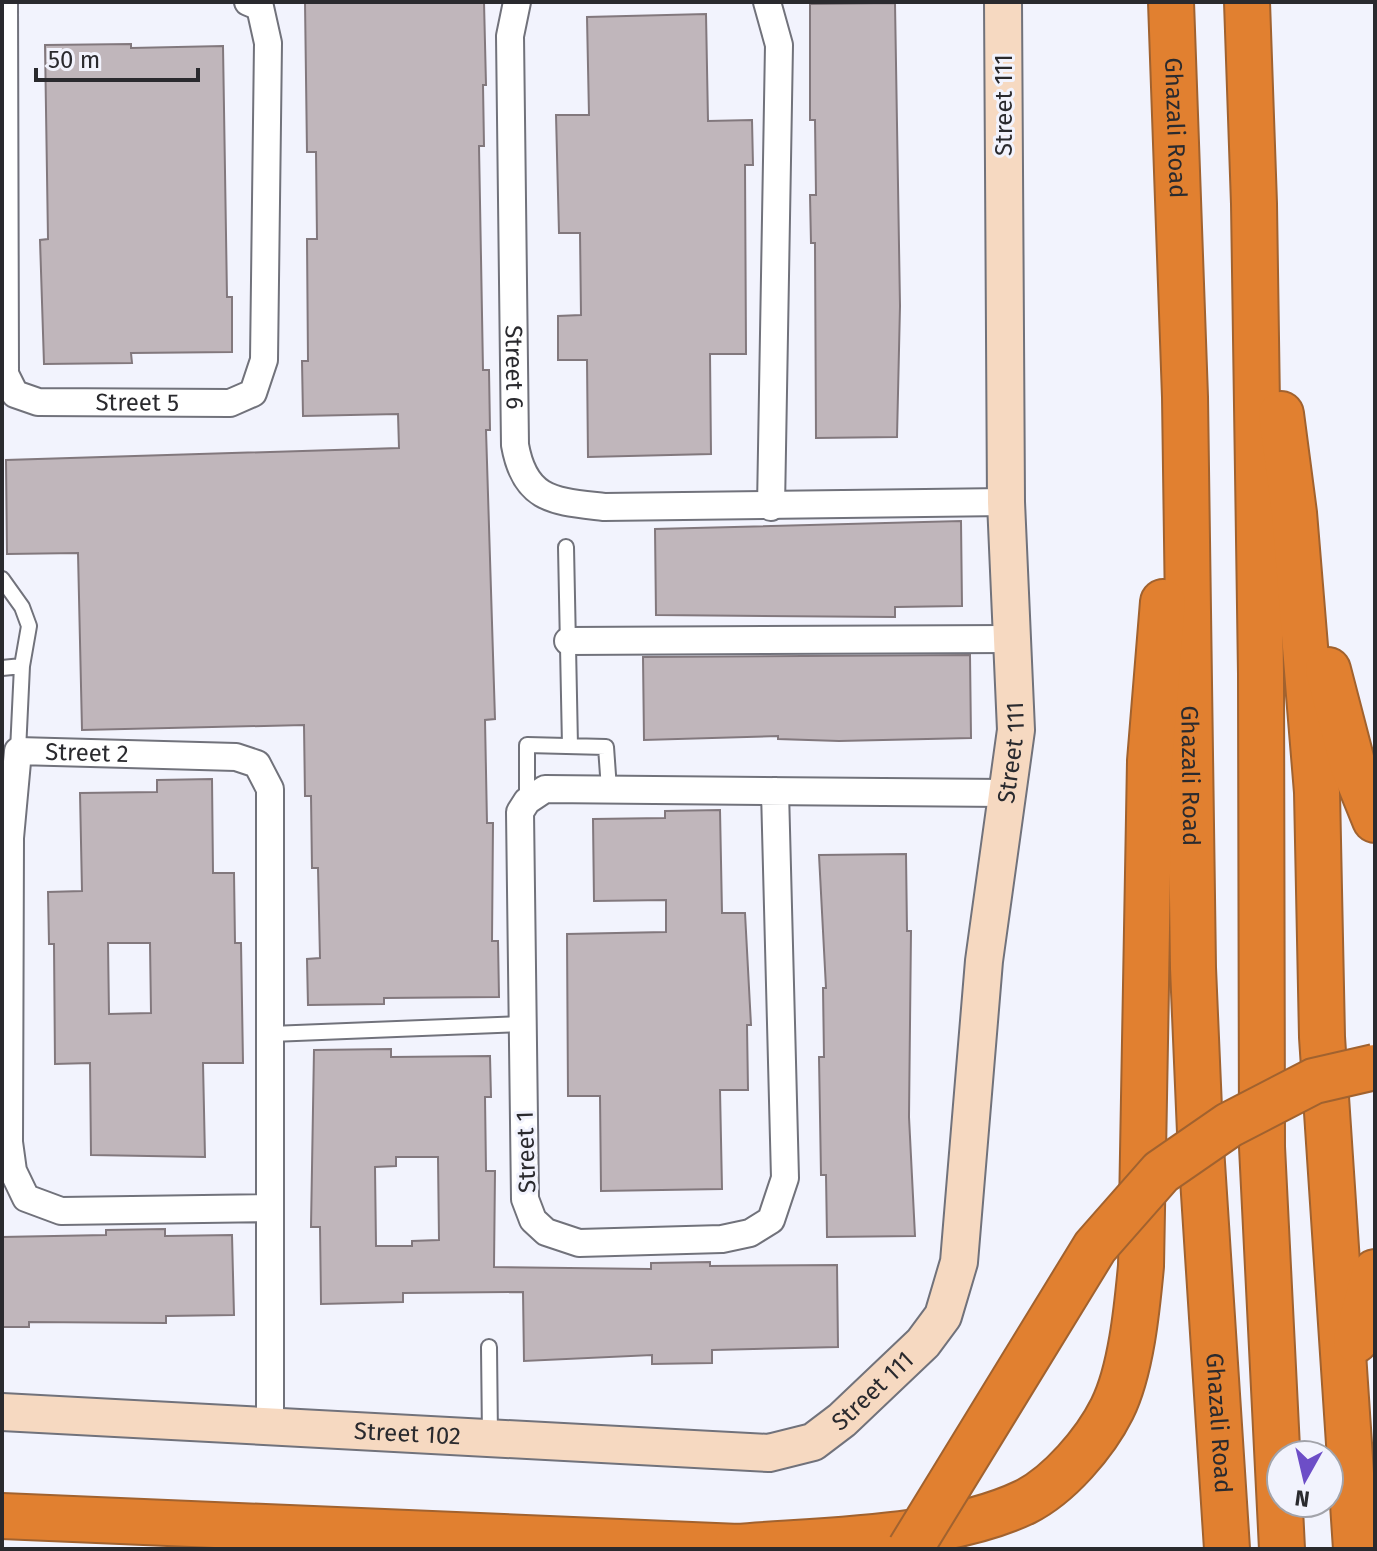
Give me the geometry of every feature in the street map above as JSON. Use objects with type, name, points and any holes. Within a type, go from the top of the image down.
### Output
[{"type":"highway","points":[[1140,2],[1144,40],[1174,129]]},
{"type":"highway","name":"Ghazali Road","points":[[1171,2],[1185,397],[1193,968],[1201,1147],[1227,1549]]},
{"type":"highway","points":[[1247,2],[1254,204],[1261,673],[1262,1147],[1282,1549]]},
{"type":"highway","points":[[1254,204],[1294,513],[1317,792],[1322,1037],[1356,1549]]},
{"type":"highway","points":[[736,1547],[891,1534],[980,1519],[1027,1501],[1058,1477],[1112,1408],[1134,1329],[1141,1266],[1150,761],[1185,397]]},
{"type":"highway","points":[[1294,513],[1337,706],[1353,766],[1375,820]]},
{"type":"highway","points":[[910,1549],[1095,1247],[1161,1172],[1229,1125],[1314,1081],[1375,1067]]},
{"type":"highway","points":[[1347,1382],[1369,1284],[1375,1272]]},
{"type":"highway","points":[[2,1506],[121,1521]]},
{"type":"highway","points":[[2,1516],[787,1549]]},
{"type":"street","name":"Street 5","points":[[4,2],[5,374],[15,394],[38,402],[200,403],[230,403],[253,393],[264,360],[268,43],[260,7],[248,2]]},
{"type":"street","name":"Street 6","points":[[517,2],[510,36],[515,445],[519,467],[531,487],[555,502],[604,507],[1006,502]]},
{"type":"street","points":[[767,2],[779,45],[771,507]]},
{"type":"street","name":"Street 111","points":[[813,1442],[842,1420],[923,1343],[943,1316],[959,1262],[984,961],[1016,730],[1006,502],[1003,2]]},
{"type":"street","points":[[568,641],[1010,639]]},
{"type":"street","name":"Street 2","points":[[268,1208],[61,1211],[26,1198],[13,1171],[9,1142],[5,994],[10,838],[18,751],[236,757],[257,764],[270,789],[270,1426]]},
{"type":"street","points":[[527,801],[545,789],[1005,793]]},
{"type":"street","name":"Street 1","points":[[527,801],[520,812],[525,1199],[533,1220],[546,1232],[579,1243],[722,1239],[750,1233],[771,1220],[785,1178],[775,791]]},
{"type":"street","name":"Street 102","points":[[2,1412],[769,1453],[813,1442]]},
{"type":"lane","points":[[566,547],[570,746]]},
{"type":"lane","points":[[2,579],[22,607],[29,626],[22,666],[18,751]]},
{"type":"lane","points":[[2,668],[22,666]]},
{"type":"lane","points":[[527,801],[527,745],[606,747],[609,789]]},
{"type":"lane","points":[[271,1034],[523,1024]]},
{"type":"lane","points":[[489,1347],[490,1438]]},
{"type":"building","points":[[305,2],[484,2],[484,146],[479,146],[483,370],[489,370],[490,430],[486,430],[495,719],[485,720],[487,823],[493,823],[492,941],[498,941],[499,997],[384,998],[384,1004],[308,1005],[307,959],[320,958],[318,868],[312,868],[311,796],[305,796],[304,725],[82,730],[78,553],[7,554],[6,460],[399,448],[398,414],[303,416],[302,361],[308,361],[307,239],[317,239],[316,152],[307,152]]},
{"type":"building","points":[[895,3],[900,306],[897,437],[816,438],[815,243],[811,243],[810,195],[816,195],[815,120],[810,120],[810,4]]},
{"type":"building","points":[[706,14],[708,121],[752,120],[753,165],[745,165],[746,354],[710,354],[711,454],[588,457],[587,360],[558,360],[558,316],[581,315],[580,233],[559,233],[556,115],[589,115],[587,17]]},
{"type":"building","points":[[131,44],[131,48],[223,46],[227,297],[232,297],[232,352],[131,353],[132,363],[44,364],[40,240],[48,239],[45,45]]},
{"type":"building","points":[[961,521],[962,606],[895,607],[895,617],[656,615],[655,529]]},
{"type":"building","points":[[970,655],[971,738],[839,741],[778,739],[778,736],[644,740],[643,657]]},
{"type":"building","points":[[212,779],[213,873],[234,873],[235,943],[241,943],[243,1063],[203,1063],[205,1157],[91,1155],[90,1063],[55,1064],[54,944],[49,944],[48,892],[82,891],[80,793],[157,792],[157,780]],"holes":[[[108,943],[150,943],[151,1013],[109,1014]]]},
{"type":"building","points":[[720,810],[722,913],[745,913],[751,1025],[747,1025],[748,1090],[720,1090],[722,1189],[601,1191],[600,1096],[568,1096],[567,934],[666,932],[666,900],[594,901],[593,819],[665,818],[665,811]]},
{"type":"building","points":[[906,854],[907,931],[911,931],[909,1117],[915,1236],[827,1237],[826,1175],[821,1175],[819,1057],[824,1057],[823,988],[826,988],[819,855]]},
{"type":"building","points":[[391,1049],[391,1057],[490,1056],[491,1097],[485,1097],[486,1171],[495,1171],[494,1267],[651,1269],[651,1263],[710,1262],[710,1266],[837,1265],[838,1347],[712,1350],[712,1363],[652,1364],[652,1355],[524,1361],[523,1292],[403,1293],[403,1302],[321,1304],[320,1227],[311,1227],[314,1050]],"holes":[[[396,1157],[438,1157],[439,1240],[412,1241],[412,1246],[376,1246],[375,1167],[396,1166]]]},
{"type":"building","points":[[165,1229],[165,1236],[232,1235],[234,1315],[166,1316],[166,1323],[29,1322],[29,1327],[2,1327],[2,1237],[106,1235],[106,1230]]}]
